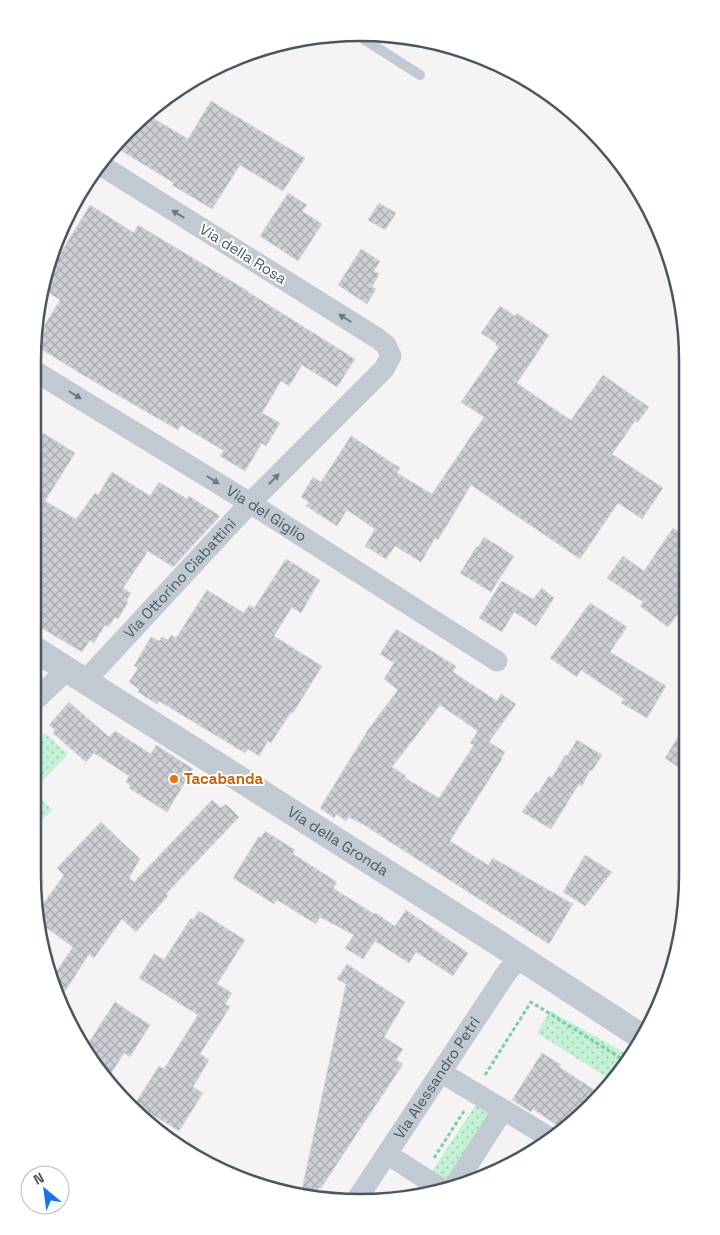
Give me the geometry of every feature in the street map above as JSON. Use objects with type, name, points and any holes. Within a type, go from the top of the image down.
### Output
[{"type":"street","name":"Via della Rosa","points":[[106,168],[386,345]]},
{"type":"street","name":"Via Ottorino Ciabattini","points":[[41,697],[76,675],[384,369],[391,356],[386,345]]},
{"type":"street","name":"Via del Giglio","points":[[41,375],[250,503],[498,660]]},
{"type":"street","name":"Via della Gronda","points":[[41,653],[636,1033]]},
{"type":"street","name":"Via Alessandro Petri","points":[[360,1194],[507,972],[520,958]]},
{"type":"street","points":[[442,1072],[542,1136]]},
{"type":"street","points":[[458,1178],[502,1110]]},
{"type":"street","points":[[387,1154],[435,1185]]},
{"type":"lane","points":[[367,41],[420,74]]},
{"type":"path","points":[[531,1002],[621,1058]]},
{"type":"green space","points":[[45,733],[68,754],[41,783],[41,738]]},
{"type":"green space","points":[[41,799],[52,810],[41,821]]},
{"type":"green space","points":[[550,1011],[624,1053],[606,1077],[537,1033]]},
{"type":"green space","points":[[477,1103],[496,1114],[451,1180],[443,1183],[430,1174]]},
{"type":"building","points":[[211,101],[305,158],[283,191],[240,165],[212,209],[120,150],[153,118],[188,139]]},
{"type":"building","points":[[288,193],[307,205],[302,211],[322,224],[298,261],[260,236]]},
{"type":"building","points":[[379,203],[396,213],[385,230],[368,220]]},
{"type":"building","points":[[90,205],[134,233],[138,225],[248,291],[355,359],[337,387],[302,365],[289,386],[281,381],[262,413],[280,423],[266,446],[262,443],[245,471],[220,456],[224,451],[181,425],[178,430],[42,349],[43,328],[60,300],[48,292],[59,256]]},
{"type":"building","points":[[361,249],[380,261],[374,271],[379,274],[372,287],[376,289],[367,304],[338,285]]},
{"type":"building","points":[[500,306],[515,316],[517,313],[549,335],[517,383],[557,411],[571,420],[603,375],[649,407],[638,422],[635,421],[612,454],[663,488],[642,519],[618,503],[580,559],[471,485],[438,540],[435,538],[421,562],[395,546],[386,559],[365,546],[375,529],[347,510],[337,526],[306,506],[309,502],[301,497],[313,477],[321,482],[351,436],[400,468],[397,473],[432,494],[484,417],[461,402],[499,347],[481,333]]},
{"type":"building","points":[[43,433],[75,453],[45,501],[76,519],[95,493],[98,495],[112,472],[150,496],[159,482],[187,499],[189,496],[220,516],[173,567],[148,551],[123,588],[131,593],[118,619],[115,617],[108,627],[105,625],[94,643],[90,640],[82,652],[41,628],[41,436]]},
{"type":"building","points":[[673,528],[679,532],[679,613],[668,627],[640,606],[643,602],[607,578],[623,556],[644,571]]},
{"type":"building","points":[[484,537],[514,556],[491,592],[460,573]]},
{"type":"building","points":[[286,559],[320,580],[301,613],[292,607],[274,636],[322,666],[293,713],[291,712],[271,743],[268,741],[259,756],[248,749],[245,753],[159,701],[157,704],[138,692],[139,689],[129,682],[138,668],[134,666],[151,637],[159,641],[162,637],[168,640],[171,635],[176,638],[207,590],[244,613],[249,605],[254,608]]},
{"type":"building","points":[[502,581],[533,599],[542,588],[554,598],[536,626],[514,612],[502,632],[479,618]]},
{"type":"building","points":[[590,603],[627,627],[610,652],[666,686],[647,718],[621,703],[624,699],[581,670],[577,677],[550,658]]},
{"type":"building","points":[[396,629],[456,666],[453,672],[497,701],[501,694],[516,704],[489,742],[505,752],[502,759],[450,841],[488,865],[493,858],[573,904],[549,944],[361,823],[348,817],[346,821],[336,814],[334,818],[320,808],[370,727],[398,690],[384,679],[394,663],[380,654]],"holes":[[[440,705],[478,731],[470,743],[474,745],[439,798],[405,778],[406,776],[392,767]]]},
{"type":"building","points":[[69,702],[109,737],[115,731],[151,754],[156,745],[193,769],[167,812],[129,788],[131,786],[126,782],[129,776],[94,753],[86,762],[53,733],[55,730],[49,725]]},
{"type":"building","points":[[679,735],[679,768],[665,758]]},
{"type":"building","points":[[577,740],[602,755],[592,771],[590,770],[582,786],[579,784],[551,829],[522,812],[549,776],[552,778],[565,755],[567,756]]},
{"type":"building","points":[[212,800],[221,808],[226,804],[239,817],[166,894],[168,896],[136,932],[122,919],[94,958],[89,954],[64,992],[56,972],[73,947],[46,927],[43,904],[64,875],[57,868],[101,822],[140,859],[129,878],[134,882]]},
{"type":"building","points":[[265,831],[295,850],[293,854],[337,882],[333,888],[374,914],[395,926],[406,910],[468,953],[453,976],[416,952],[409,963],[375,941],[363,959],[345,948],[354,935],[320,917],[316,924],[277,900],[274,904],[233,878],[259,836],[261,838]]},
{"type":"building","points":[[585,855],[612,872],[585,906],[563,892]]},
{"type":"building","points":[[199,911],[245,940],[217,984],[232,993],[225,1004],[230,1007],[200,1054],[209,1060],[193,1087],[203,1093],[179,1131],[145,1110],[137,1102],[159,1066],[164,1069],[198,1015],[139,978],[154,954],[164,960],[191,918],[193,920]]},
{"type":"building","points":[[347,964],[405,1002],[384,1037],[403,1049],[396,1060],[403,1064],[321,1188],[317,1191],[302,1189],[346,984],[337,979]]},
{"type":"building","points":[[115,1002],[150,1025],[130,1057],[124,1053],[111,1074],[89,1042]]},
{"type":"building","points":[[542,1053],[561,1065],[559,1067],[595,1090],[557,1125],[533,1109],[531,1112],[512,1100]]},
{"type":"place","name":"Tacabanda","points":[[174,779]]}]
